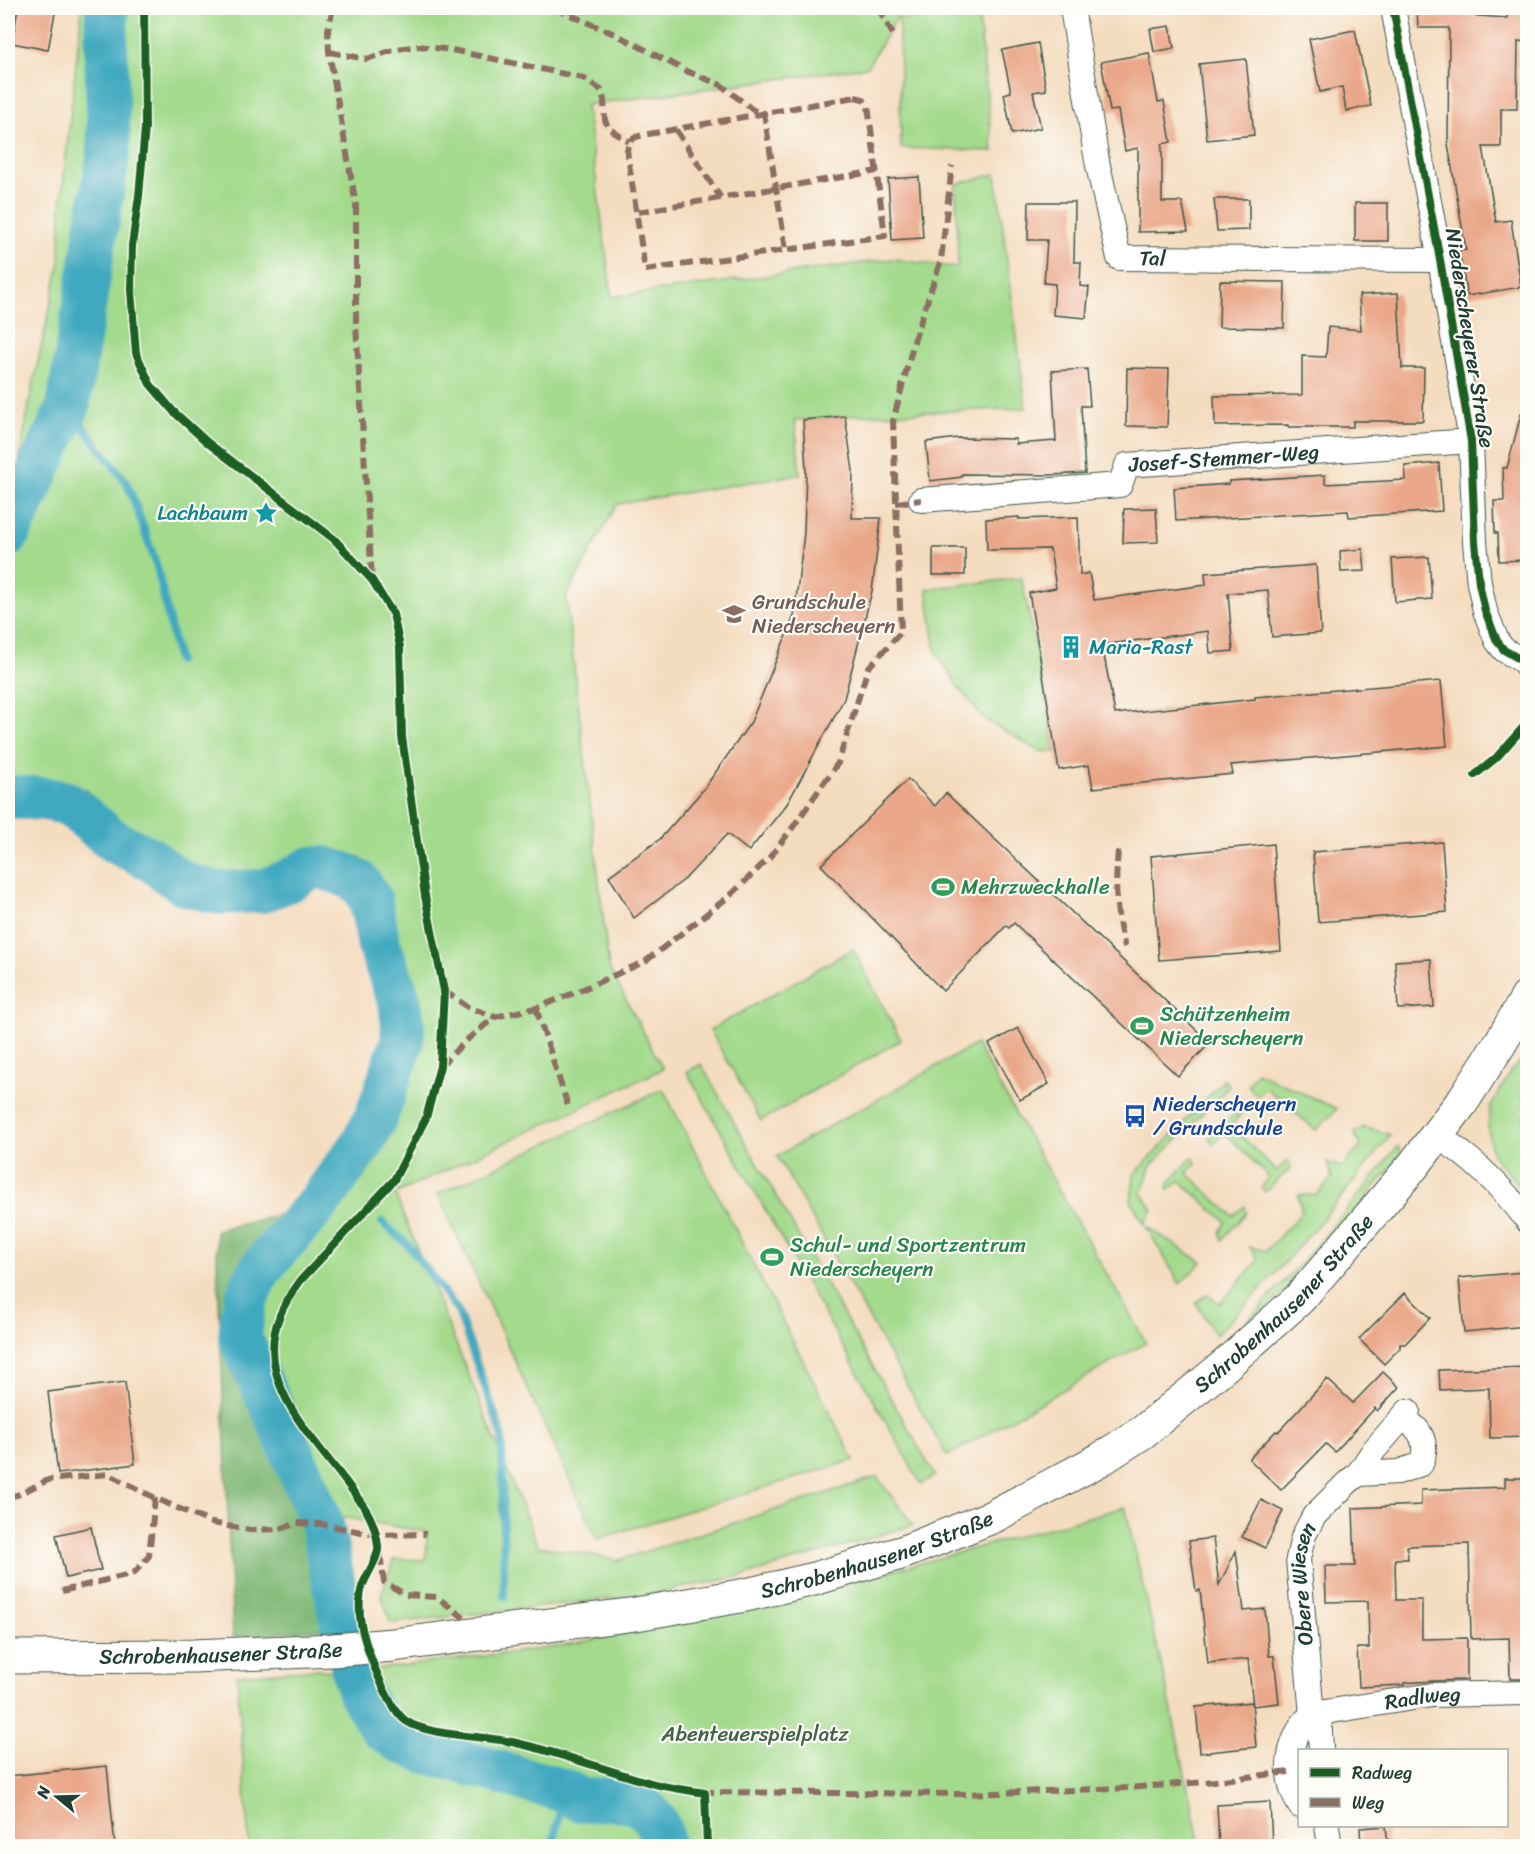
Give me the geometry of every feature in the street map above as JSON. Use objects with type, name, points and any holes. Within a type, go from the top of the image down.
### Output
[{"type":"main road","name":"Schrobenhausener Straße","points":[[8,1657],[193,1656],[333,1650],[393,1645],[636,1614],[746,1595],[814,1579],[904,1552],[993,1517],[1101,1460],[1143,1432],[1223,1367],[1299,1299],[1413,1166],[1462,1102],[1501,1042],[1527,996]]},
{"type":"street","name":"Tal","points":[[1072,8],[1096,161],[1119,258],[1440,260]]},
{"type":"street","name":"Niederscheyerer Straße","points":[[1393,8],[1471,441],[1479,583],[1485,611],[1497,641],[1504,650],[1526,664]]},
{"type":"street","name":"Josef-Stemmer-Weg","points":[[921,501],[1120,485],[1127,465],[1471,441]]},
{"type":"street","points":[[1436,1135],[1457,1148],[1490,1176],[1527,1221]]},
{"type":"street","name":"Obere Wiesen","points":[[1321,1749],[1298,1559],[1303,1537],[1314,1516],[1358,1474],[1374,1450],[1405,1415],[1421,1436],[1425,1452],[1420,1464],[1398,1472],[1358,1474]]},
{"type":"street","name":"Radlweg","points":[[1315,1714],[1432,1695],[1527,1693]]},
{"type":"street","points":[[1298,1804],[1291,1786],[1289,1760],[1294,1739],[1301,1726],[1315,1714]]},
{"type":"street","points":[[1327,1827],[1330,1846]]},
{"type":"green space","points":[[82,8],[899,8],[901,11],[867,67],[586,105],[612,297],[892,259],[958,268],[956,184],[996,174],[1026,408],[795,420],[800,474],[617,504],[566,597],[609,968],[663,1069],[395,1194],[538,1546],[619,1560],[877,1477],[913,1525],[743,1576],[637,1596],[391,1623],[381,1595],[394,1559],[426,1560],[427,1532],[324,1514],[247,1345],[249,1303],[260,1275],[363,1160],[398,1099],[412,1063],[417,1036],[387,1039],[400,1003],[390,972],[385,911],[380,898],[369,885],[361,857],[339,853],[329,854],[277,868],[258,870],[220,871],[197,868],[185,863],[153,837],[114,825],[86,789],[35,777],[8,786],[8,523],[31,394],[60,262],[61,203]]},
{"type":"green space","points":[[899,18],[979,20],[993,151],[901,148]]},
{"type":"green space","points":[[1021,578],[1056,752],[1039,751],[984,719],[958,687],[936,652],[927,589]]},
{"type":"green space","points":[[853,949],[901,1040],[761,1121],[710,1030]]},
{"type":"green space","points":[[976,1044],[1146,1343],[947,1456],[777,1156]]},
{"type":"green space","points":[[1525,1056],[1527,1076],[1522,1104],[1527,1157],[1527,1201],[1521,1188],[1492,1155],[1488,1129],[1490,1108],[1511,1071]]},
{"type":"green space","points":[[701,1064],[935,1476],[921,1484],[687,1072]]},
{"type":"green space","points":[[1257,1072],[1337,1109],[1316,1130],[1266,1088],[1257,1096],[1248,1085]]},
{"type":"green space","points":[[1224,1080],[1229,1086],[1150,1167],[1142,1193],[1153,1210],[1145,1224],[1131,1201],[1134,1175]]},
{"type":"green space","points":[[663,1089],[854,1460],[597,1539],[438,1194]]},
{"type":"green space","points":[[1241,1114],[1231,1126],[1276,1171],[1288,1161],[1291,1168],[1265,1192],[1262,1188],[1268,1176],[1225,1133],[1213,1144],[1209,1138],[1232,1116]]},
{"type":"green space","points":[[1364,1127],[1390,1135],[1306,1238],[1216,1335],[1196,1303],[1208,1294],[1220,1304],[1258,1260],[1250,1247],[1266,1251],[1302,1212],[1298,1195],[1316,1195],[1332,1178],[1327,1162],[1342,1167],[1361,1146],[1354,1133]]},
{"type":"green space","points":[[1398,1146],[1400,1153],[1397,1161],[1286,1290],[1227,1342],[1316,1246]]},
{"type":"green space","points":[[1193,1157],[1196,1163],[1187,1173],[1233,1216],[1245,1206],[1246,1213],[1222,1240],[1220,1232],[1226,1222],[1180,1181],[1168,1191],[1169,1182]]},
{"type":"green space","points":[[314,1179],[315,1185],[278,1229],[250,1272],[241,1295],[237,1320],[239,1347],[247,1378],[282,1449],[297,1489],[330,1628],[233,1637],[216,1230],[279,1215]]},
{"type":"green space","points":[[1146,1226],[1202,1262],[1180,1284]]},
{"type":"green space","name":"Abenteuerspielplatz","points":[[1125,1507],[1200,1846],[249,1846],[237,1675],[318,1669],[335,1672],[395,1667],[542,1649],[659,1628],[869,1577]]},
{"type":"building","points":[[18,8],[56,8],[48,50],[12,43]]},
{"type":"building","points":[[1417,8],[1464,8],[1464,15],[1507,18],[1508,8],[1527,8],[1527,42],[1518,41],[1517,109],[1501,109],[1501,147],[1483,147],[1496,222],[1511,220],[1521,287],[1467,296],[1459,251],[1466,250],[1448,144],[1449,28],[1418,28]]},
{"type":"building","points":[[1170,26],[1174,48],[1154,52],[1150,29]]},
{"type":"building","points":[[1355,30],[1371,106],[1346,111],[1342,87],[1320,92],[1309,39]]},
{"type":"building","points":[[1038,43],[1046,90],[1033,92],[1041,128],[1012,134],[1004,94],[1011,92],[1002,50]]},
{"type":"building","points":[[1149,53],[1158,102],[1164,101],[1171,142],[1162,144],[1162,202],[1182,202],[1188,231],[1138,232],[1138,148],[1125,151],[1118,110],[1110,111],[1101,62]]},
{"type":"building","points":[[1246,59],[1254,135],[1207,140],[1199,64]]},
{"type":"building","points":[[919,177],[923,238],[892,240],[888,179]]},
{"type":"building","points":[[1214,199],[1249,199],[1249,230],[1217,231]]},
{"type":"building","points":[[1029,202],[1075,202],[1074,262],[1081,262],[1080,286],[1089,287],[1086,318],[1053,315],[1055,284],[1044,283],[1047,240],[1028,240]]},
{"type":"building","points":[[1355,203],[1388,203],[1388,241],[1355,241]]},
{"type":"building","points":[[1220,281],[1285,282],[1284,328],[1219,327]]},
{"type":"building","points":[[1398,293],[1402,368],[1424,368],[1423,421],[1353,421],[1353,427],[1215,426],[1214,396],[1302,395],[1302,356],[1326,357],[1328,327],[1361,330],[1359,295]]},
{"type":"building","points":[[1127,368],[1169,369],[1167,427],[1126,426]]},
{"type":"building","points":[[1087,369],[1090,406],[1081,406],[1085,473],[962,474],[962,477],[930,481],[926,442],[958,438],[1016,439],[1016,444],[1056,441],[1052,371]]},
{"type":"building","points":[[1521,414],[1527,415],[1527,560],[1499,561],[1494,501],[1504,501],[1503,468],[1507,468]]},
{"type":"building","name":"Grundschule Niederscheyern","points":[[845,416],[853,471],[852,518],[881,518],[872,591],[844,699],[787,804],[749,851],[727,834],[685,879],[634,918],[609,876],[660,839],[703,790],[751,722],[794,616],[804,533],[806,470],[803,420]]},
{"type":"building","points":[[1439,463],[1442,511],[1349,517],[1348,511],[1176,521],[1174,488],[1229,484],[1229,481],[1325,475],[1325,484],[1406,480],[1405,466]]},
{"type":"building","points":[[1156,508],[1158,542],[1123,543],[1124,509]]},
{"type":"building","points":[[1019,517],[1019,519],[1078,517],[1080,575],[1089,573],[1094,600],[1206,585],[1205,573],[1316,565],[1321,633],[1272,637],[1268,590],[1228,593],[1233,651],[1210,653],[1208,631],[1102,645],[1115,714],[1255,699],[1255,697],[1441,681],[1447,746],[1231,765],[1233,774],[1093,788],[1089,765],[1059,770],[1029,593],[1056,588],[1050,549],[987,550],[986,519]]},
{"type":"building","points":[[933,548],[965,548],[965,575],[933,575]]},
{"type":"building","points":[[1363,549],[1365,571],[1341,572],[1340,551]]},
{"type":"building","points":[[1429,557],[1432,599],[1395,602],[1392,559]]},
{"type":"building","name":"Mehrzweckhalle","points":[[908,779],[935,806],[946,793],[1210,1043],[1178,1076],[1014,923],[1009,928],[1006,926],[943,991],[821,865]]},
{"type":"building","points":[[1442,842],[1447,912],[1318,922],[1313,852]]},
{"type":"building","points":[[1273,844],[1281,951],[1159,960],[1151,856]]},
{"type":"building","points":[[1431,959],[1434,1007],[1398,1009],[1395,961]]},
{"type":"building","points":[[1018,1028],[1049,1084],[1020,1100],[989,1044]]},
{"type":"building","points":[[1523,1272],[1527,1326],[1464,1332],[1459,1278]]},
{"type":"building","points":[[1405,1293],[1430,1318],[1405,1344],[1400,1344],[1400,1348],[1384,1364],[1359,1339]]},
{"type":"building","points":[[1527,1367],[1527,1437],[1490,1438],[1489,1388],[1440,1390],[1439,1370]]},
{"type":"building","points":[[1383,1372],[1399,1387],[1377,1411],[1375,1408],[1335,1452],[1326,1444],[1281,1490],[1249,1459],[1276,1431],[1278,1432],[1327,1379],[1353,1403]]},
{"type":"building","points":[[125,1382],[135,1464],[58,1474],[48,1392]]},
{"type":"building","points":[[1505,1478],[1527,1478],[1527,1679],[1510,1679],[1509,1638],[1471,1639],[1469,1544],[1407,1546],[1408,1559],[1395,1559],[1396,1600],[1422,1600],[1422,1639],[1467,1638],[1467,1680],[1359,1687],[1357,1648],[1369,1648],[1368,1601],[1326,1602],[1325,1566],[1355,1566],[1353,1508],[1421,1505],[1421,1490],[1505,1487]]},
{"type":"building","points":[[1261,1500],[1283,1511],[1265,1548],[1242,1537]]},
{"type":"building","points":[[91,1527],[101,1570],[66,1578],[56,1535]]},
{"type":"building","points":[[1213,1538],[1219,1585],[1236,1551],[1244,1611],[1265,1609],[1269,1656],[1274,1656],[1279,1703],[1253,1706],[1248,1659],[1208,1663],[1200,1590],[1196,1591],[1189,1541]]},
{"type":"building","points":[[1252,1702],[1256,1747],[1200,1753],[1196,1707]]},
{"type":"building","points":[[107,1766],[115,1846],[8,1846],[8,1776]]},
{"type":"building","points":[[1270,1802],[1272,1846],[1219,1846],[1217,1805]]},
{"type":"building","points":[[1386,1827],[1388,1846],[1361,1846],[1360,1828]]},
{"type":"waterway","points":[[8,535],[68,407],[109,151],[107,8]]},
{"type":"waterway","points":[[68,407],[126,482],[133,498],[157,567],[178,661]]},
{"type":"waterway","points":[[8,797],[67,803],[115,842],[149,858],[187,885],[219,893],[263,891],[311,868],[324,868],[359,882],[370,899],[379,945],[400,1003],[403,1025],[402,1042],[377,1115],[363,1142],[318,1204],[264,1264],[254,1280],[246,1300],[240,1338],[322,1524],[358,1690],[381,1728],[398,1740],[421,1750],[565,1791],[581,1800],[614,1799],[634,1803],[649,1812],[654,1819],[663,1846]]},
{"type":"waterway","points":[[382,1222],[409,1246],[458,1311],[502,1435],[504,1596]]},
{"type":"waterway","points":[[552,1846],[565,1791]]},
{"type":"marked path","points":[[333,8],[328,30],[329,52],[356,205],[356,325],[372,580]]},
{"type":"marked path","points":[[554,8],[619,36],[686,71],[721,85],[753,110],[764,113],[786,250]]},
{"type":"marked path","points":[[878,8],[895,38]]},
{"type":"marked path","points":[[329,52],[367,59],[396,49],[419,46],[452,50],[583,78],[601,90],[608,128],[629,142]]},
{"type":"marked path","points":[[855,97],[863,99],[868,106],[885,236],[645,270],[627,150],[629,142],[643,135],[855,97]]},
{"type":"marked path","points":[[676,130],[721,198]]},
{"type":"marked path","points":[[440,1066],[495,1017],[536,1008],[646,961],[732,894],[770,857],[838,763],[868,668],[901,632],[893,421],[915,338],[941,260],[952,166]]},
{"type":"marked path","points":[[638,212],[877,171]]},
{"type":"marked path","points":[[896,503],[921,500]]},
{"type":"marked path","points":[[1118,851],[1117,900],[1119,923],[1125,947]]},
{"type":"marked path","points":[[444,991],[468,1007],[495,1017]]},
{"type":"marked path","points":[[536,1008],[568,1106]]},
{"type":"marked path","points":[[8,1496],[17,1495],[48,1480],[108,1474],[212,1523],[250,1530],[280,1529],[297,1523],[322,1524],[376,1535],[426,1534]]},
{"type":"marked path","points":[[62,1591],[134,1573],[149,1556],[155,1498]]},
{"type":"marked path","points":[[380,1554],[384,1582],[406,1595],[437,1597],[464,1618]]},
{"type":"marked path","points":[[702,1792],[967,1794],[1126,1788],[1206,1782],[1289,1772]]},
{"type":"cycle path","points":[[144,8],[145,128],[132,245],[131,291],[136,353],[150,384],[174,412],[208,443],[334,539],[372,580],[393,614],[400,647],[402,737],[425,896],[444,991],[440,1066],[426,1118],[394,1180],[301,1280],[287,1301],[280,1315],[274,1339],[274,1362],[280,1384],[289,1405],[302,1425],[362,1504],[374,1527],[378,1550],[362,1587],[360,1620],[378,1676],[399,1714],[406,1721],[428,1730],[512,1742],[657,1785],[705,1793],[707,1846]]},
{"type":"cycle path","points":[[1393,8],[1471,441],[1479,583],[1485,611],[1497,641],[1504,650],[1523,661],[1528,669]]},
{"type":"cycle path","points":[[1475,775],[1496,758],[1528,722]]},
{"type":"place","name":"Lachbaum","points":[[266,513]]},
{"type":"place","name":"Grundschule Niederscheyern","points":[[734,614]]},
{"type":"place","name":"Maria-Rast","points":[[1071,647]]},
{"type":"place","name":"Mehrzweckhalle","points":[[943,887]]},
{"type":"place","name":"Schützenheim Niederscheyern","points":[[1142,1026]]},
{"type":"place","name":"Niederscheyern / Grundschule","points":[[1135,1116]]},
{"type":"place","name":"Schul- und Sportzentrum Niederscheyern","points":[[772,1257]]}]
